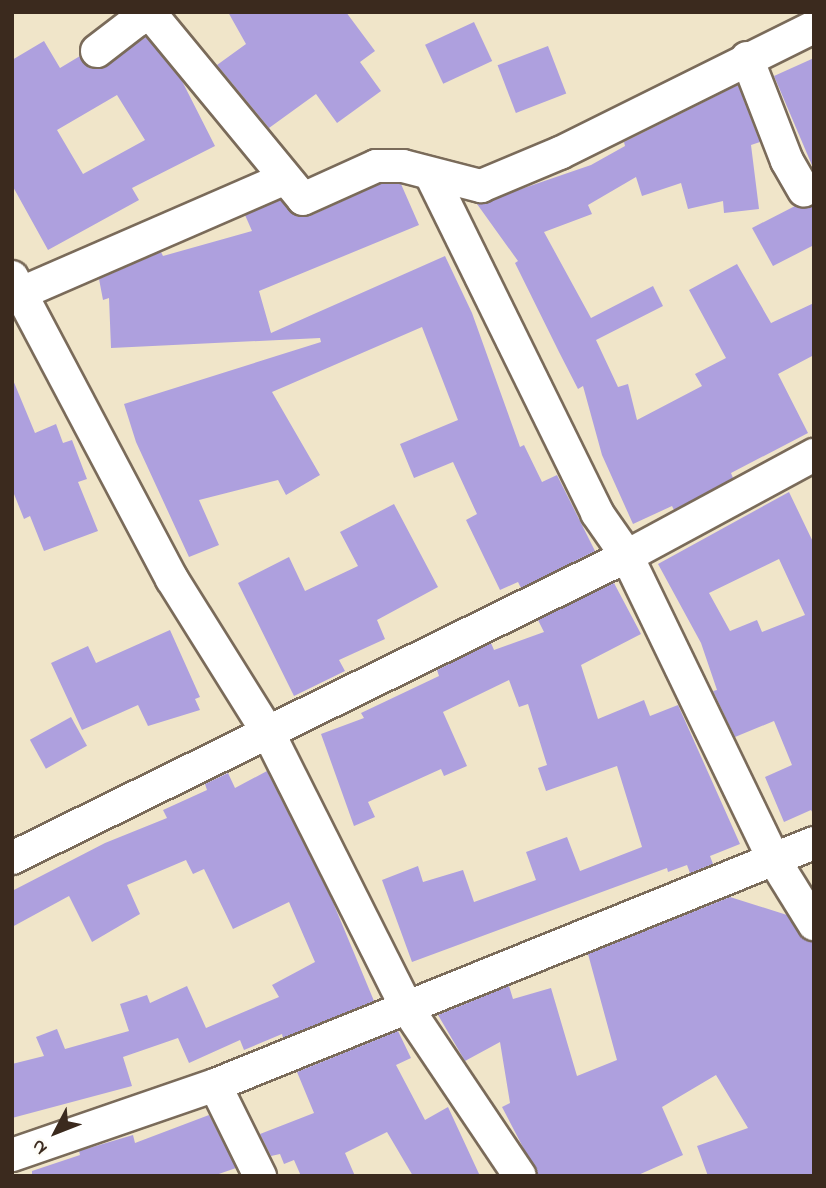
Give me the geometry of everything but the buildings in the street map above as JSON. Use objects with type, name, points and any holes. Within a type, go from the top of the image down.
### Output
[{"type":"street","points":[[97,51],[146,15],[154,18],[303,199],[376,166],[402,166],[481,186],[560,153],[814,27]]},
{"type":"street","points":[[747,58],[787,161],[804,190]]},
{"type":"street","points":[[431,175],[597,513],[627,556],[773,858],[814,924]]},
{"type":"street","points":[[283,178],[16,289],[172,579],[270,734],[407,1008],[520,1176]]},
{"type":"street","points":[[12,858],[270,734],[627,556],[814,455]]},
{"type":"street","points":[[12,1156],[215,1085],[814,843]]},
{"type":"street","points":[[215,1085],[260,1176]]}]
